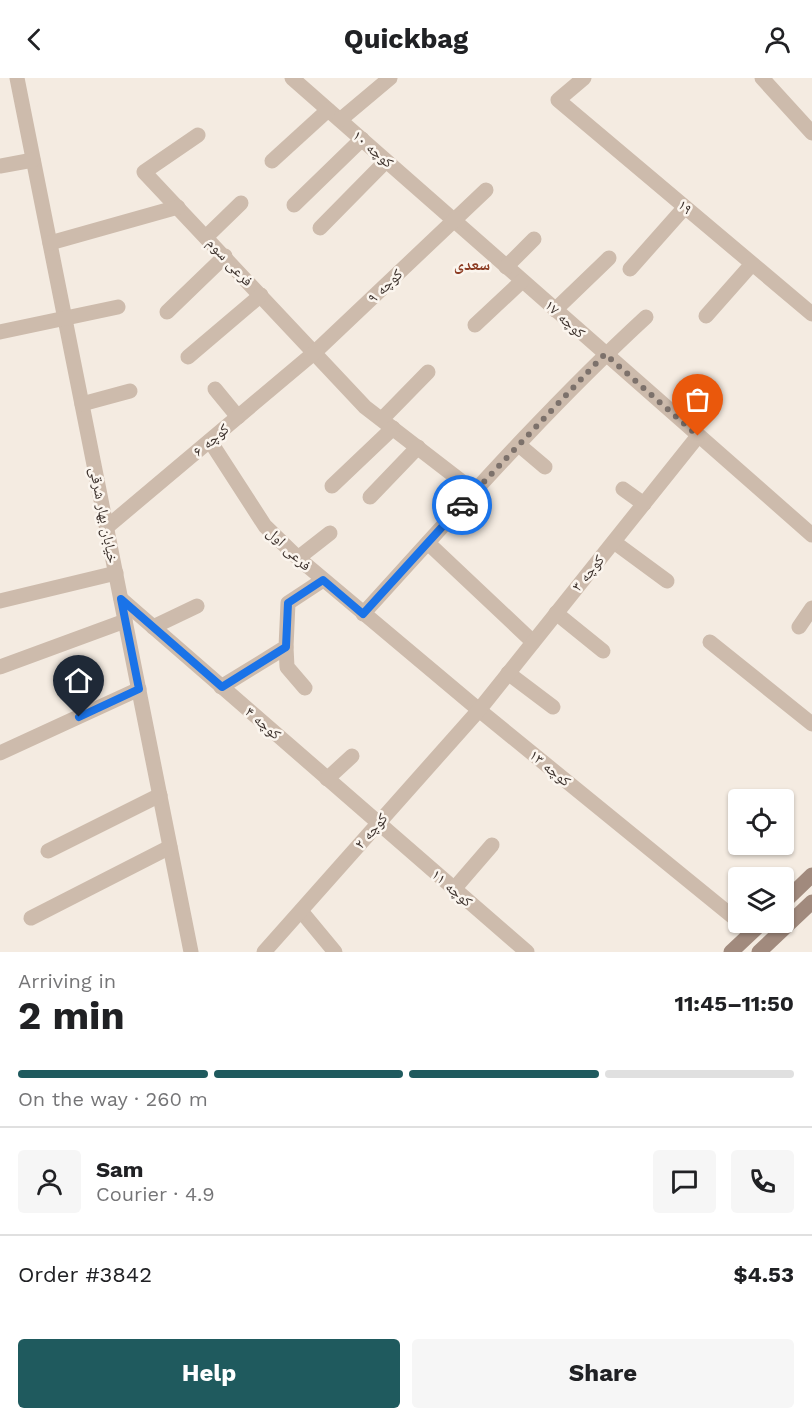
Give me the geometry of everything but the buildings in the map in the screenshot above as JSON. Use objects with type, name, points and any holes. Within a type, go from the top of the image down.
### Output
[{"type":"main road","points":[[794,892],[812,875]]},
{"type":"main road","points":[[759,952],[812,902]]},
{"type":"main road","points":[[731,952],[752,933]]},
{"type":"street","name":"خیابان بهار شرقی","points":[[17,78],[191,952]]},
{"type":"street","name":"کوچه ۱۰","points":[[292,78],[454,221]]},
{"type":"street","points":[[272,161],[334,115],[390,78]]},
{"type":"street","name":"۱۹","points":[[584,78],[558,100],[812,314]]},
{"type":"street","points":[[762,78],[812,133]]},
{"type":"street","name":"فرعی سوم","points":[[198,135],[144,172],[365,407],[387,424]]},
{"type":"street","points":[[294,205],[362,140]]},
{"type":"street","points":[[0,166],[33,160]]},
{"type":"street","points":[[320,228],[386,161]]},
{"type":"street","name":"کوچه ۹","points":[[315,352],[486,190]]},
{"type":"street","points":[[206,237],[241,203]]},
{"type":"street","points":[[50,243],[178,207]]},
{"type":"street","points":[[630,268],[685,207]]},
{"type":"street","name":"کوچه ۱۷","points":[[454,221],[812,535]]},
{"type":"street","points":[[506,267],[534,239]]},
{"type":"street","points":[[167,312],[225,256]]},
{"type":"street","points":[[555,310],[609,258]]},
{"type":"street","points":[[706,316],[752,264]]},
{"type":"street","points":[[475,325],[522,281]]},
{"type":"street","points":[[188,357],[261,295]]},
{"type":"street","points":[[0,332],[118,307]]},
{"type":"street","points":[[363,614],[474,491],[605,354],[646,317]]},
{"type":"street","name":"کوچه ۶","points":[[106,527],[315,352]]},
{"type":"street","points":[[332,486],[387,424],[428,372]]},
{"type":"street","points":[[215,389],[238,417]]},
{"type":"street","points":[[82,404],[130,391]]},
{"type":"street","points":[[387,424],[474,491]]},
{"type":"street","name":"کوچه ۳","points":[[479,710],[698,436]]},
{"type":"street","name":"فرعی اول","points":[[210,441],[265,526],[363,614]]},
{"type":"street","points":[[519,445],[545,467]]},
{"type":"street","points":[[370,497],[418,447]]},
{"type":"street","points":[[623,489],[644,504]]},
{"type":"street","points":[[298,558],[330,533]]},
{"type":"street","points":[[614,542],[667,581]]},
{"type":"street","points":[[428,543],[533,642]]},
{"type":"street","points":[[0,602],[116,573]]},
{"type":"street","points":[[305,688],[287,667],[288,603],[323,580]]},
{"type":"street","name":"کوچه ۴","points":[[121,599],[377,823]]},
{"type":"street","points":[[153,627],[197,606]]},
{"type":"street","points":[[799,627],[812,609]]},
{"type":"street","points":[[556,613],[603,651]]},
{"type":"street","name":"کوچه ۱۳","points":[[363,614],[728,913]]},
{"type":"street","points":[[0,667],[125,621]]},
{"type":"street","points":[[711,642],[812,724]]},
{"type":"street","points":[[222,687],[286,647]]},
{"type":"street","points":[[508,673],[553,707]]},
{"type":"street","points":[[0,753],[139,689]]},
{"type":"street","name":"کوچه ۲","points":[[264,952],[479,710]]},
{"type":"street","points":[[327,779],[351,756]]},
{"type":"street","points":[[48,851],[160,795]]},
{"type":"street","name":"کوچه ۱۱","points":[[377,823],[527,952]]},
{"type":"street","points":[[454,889],[492,845]]},
{"type":"street","points":[[31,918],[170,847]]},
{"type":"street","points":[[301,911],[334,952]]},
{"type":"way so far","points":[[462,505],[605,354],[698,436]]},
{"type":"district","name":"سعدی","points":[[472,264]]},
{"type":"route","points":[[79,717],[139,689],[121,599],[222,687],[286,647],[288,603],[323,580],[363,614],[462,505]]}]
